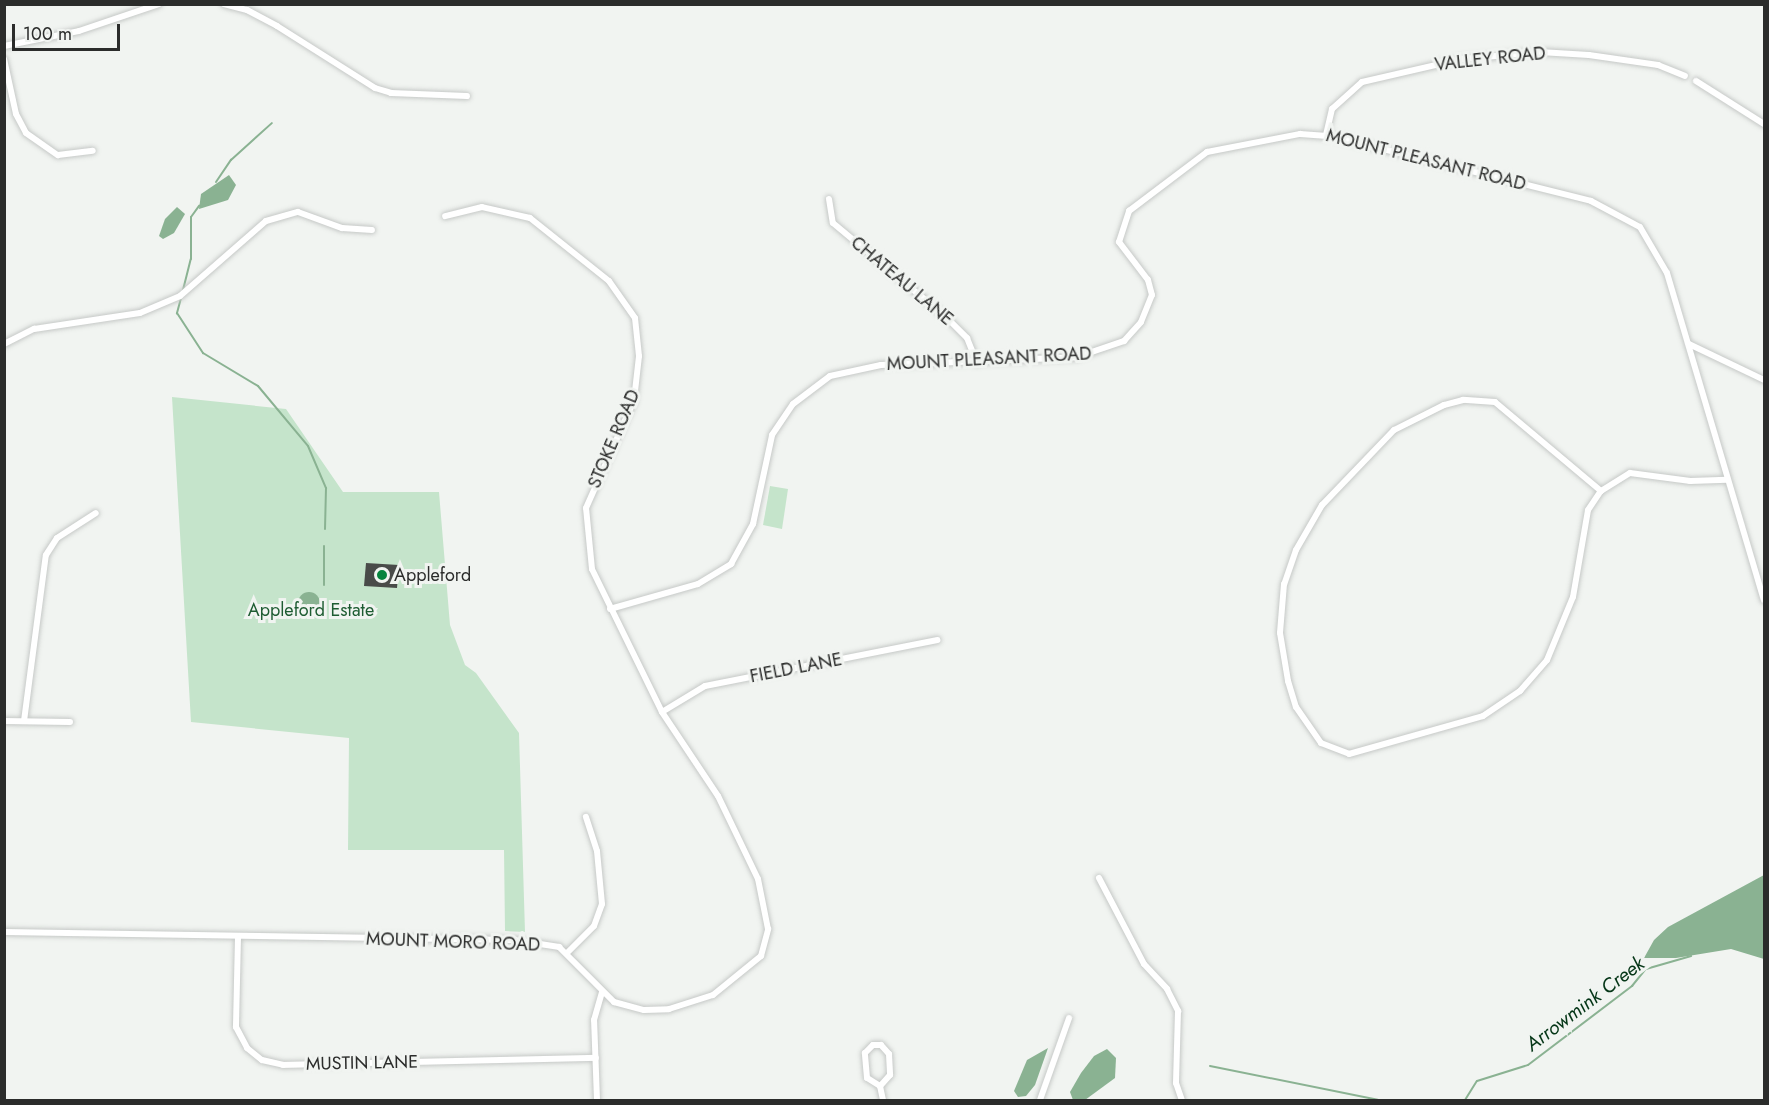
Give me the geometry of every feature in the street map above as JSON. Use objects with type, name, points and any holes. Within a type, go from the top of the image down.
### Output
[{"type":"street","points":[[4,46],[79,31],[159,4]]},
{"type":"street","points":[[224,4],[248,10],[278,26],[375,88],[391,93],[467,96]]},
{"type":"street","name":"VALLEY ROAD","points":[[1326,135],[1332,109],[1362,82],[1462,59],[1531,52],[1589,55],[1658,65],[1685,76]]},
{"type":"street","points":[[4,59],[16,114],[26,133],[58,155],[93,151]]},
{"type":"street","points":[[1696,81],[1764,124]]},
{"type":"street","name":"MOUNT PLEASANT ROAD","points":[[610,609],[698,584],[731,564],[753,524],[772,435],[793,404],[813,386],[830,376],[881,365],[977,363],[1077,357],[1124,341],[1141,322],[1152,295],[1148,280],[1119,242],[1129,211],[1207,152],[1281,136],[1326,135],[1591,201],[1629,218],[1659,254],[1689,344],[1764,600]]},
{"type":"street","name":"CHATEAU LANE","points":[[829,199],[833,223],[946,317],[967,338],[977,363]]},
{"type":"street","name":"STOKE ROAD","points":[[445,216],[482,207],[530,218],[602,274],[635,318],[639,356],[634,400],[586,508],[592,569],[610,609]]},
{"type":"street","points":[[4,344],[41,327],[140,313],[181,295],[226,251],[266,221],[298,212],[342,228],[372,230]]},
{"type":"street","points":[[1689,344],[1764,380]]},
{"type":"street","points":[[1601,491],[1495,402],[1463,400],[1407,420],[1322,505],[1296,550],[1281,608],[1289,686],[1308,726],[1335,753],[1349,754],[1406,742],[1483,716],[1520,691],[1547,660],[1573,597],[1588,510],[1601,491],[1630,473],[1690,481],[1727,480]]},
{"type":"street","points":[[24,721],[46,555],[57,538],[96,513]]},
{"type":"street","points":[[586,817],[597,851],[602,904],[594,926],[567,953],[602,992],[626,1007],[644,1011],[684,1005],[713,995],[748,969],[767,943],[763,892],[736,827],[662,712],[610,609]]},
{"type":"street","name":"FIELD LANE","points":[[662,712],[705,686],[937,640]]},
{"type":"street","points":[[4,721],[70,722]]},
{"type":"street","points":[[1099,878],[1144,964],[1167,989],[1178,1011],[1176,1083],[1182,1101]]},
{"type":"street","name":"MOUNT MORO ROAD","points":[[4,932],[514,940],[567,953]]},
{"type":"street","name":"MUSTIN LANE","points":[[238,937],[236,1027],[247,1048],[262,1060],[283,1065],[596,1058]]},
{"type":"street","points":[[597,1101],[594,1020],[602,992]]},
{"type":"street","points":[[1040,1101],[1069,1018]]},
{"type":"street","points":[[880,1086],[890,1075],[887,1050],[877,1044],[869,1047],[865,1057],[867,1078],[880,1086],[883,1101]]},
{"type":"green space","name":"Appleford Estate","points":[[172,397],[286,409],[343,492],[439,492],[450,625],[465,665],[476,673],[519,733],[525,932],[505,931],[504,850],[348,850],[349,738],[191,722]]},
{"type":"green space","points":[[770,486],[788,489],[782,529],[763,525]]},
{"type":"shaded area","points":[[229,175],[236,185],[228,200],[199,209],[201,194]]},
{"type":"shaded area","points":[[177,207],[185,214],[174,233],[163,239],[159,236],[165,219]]},
{"type":"shaded area","points":[[309,592],[317,595],[320,603],[317,611],[309,614],[301,611],[298,603],[301,595]]},
{"type":"shaded area","points":[[1764,875],[1764,959],[1731,949],[1676,958],[1644,958],[1654,940],[1668,927]]},
{"type":"shaded area","points":[[1048,1048],[1035,1085],[1026,1096],[1018,1097],[1014,1091],[1027,1060]]},
{"type":"shaded area","points":[[1107,1049],[1116,1058],[1115,1078],[1085,1100],[1073,1100],[1070,1092],[1081,1073],[1094,1056]]},
{"type":"building","name":"Appleford","points":[[366,563],[399,565],[397,588],[364,586]]},
{"type":"waterway","points":[[216,182],[231,160],[272,123]]},
{"type":"waterway","points":[[183,290],[191,259],[191,217],[199,206]]},
{"type":"waterway","points":[[181,298],[177,313],[203,353],[258,386],[308,446],[326,488],[325,529]]},
{"type":"waterway","points":[[324,546],[324,585]]},
{"type":"waterway","name":"Arrowmink Creek","points":[[1465,1100],[1477,1081],[1528,1065],[1632,986],[1646,969],[1691,956]]},
{"type":"waterway","name":"Arrowmink Creek","points":[[1210,1066],[1378,1100]]},
{"type":"place","name":"Appleford","points":[[382,575]]}]
